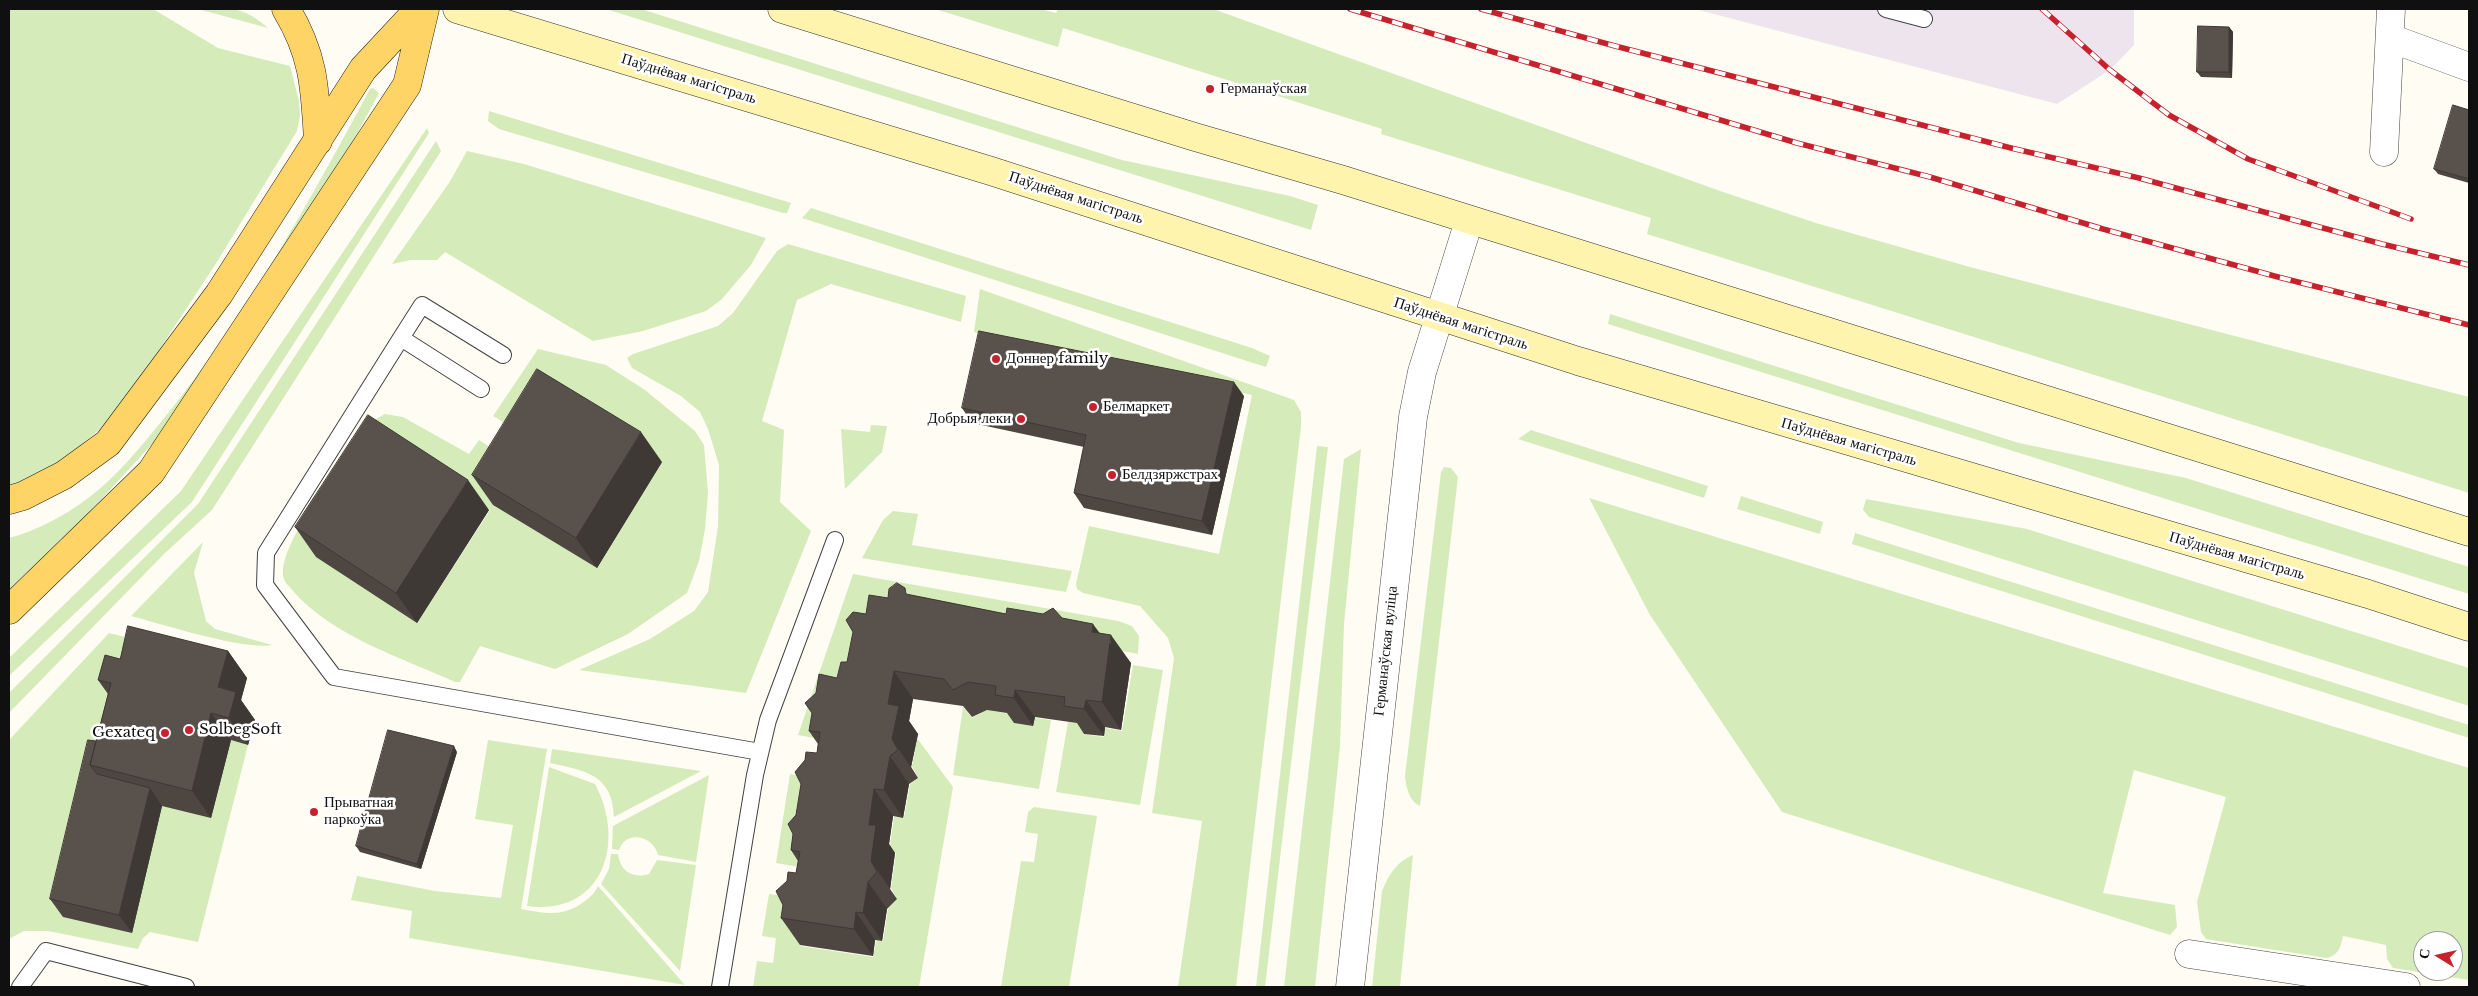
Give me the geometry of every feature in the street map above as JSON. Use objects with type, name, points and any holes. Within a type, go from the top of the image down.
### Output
[{"type":"main road","points":[[286,9],[306,48],[314,82],[318,141]]},
{"type":"main road","points":[[9,500],[23,496],[64,475],[108,443],[219,294],[364,69],[419,9]]},
{"type":"main road","points":[[9,610],[151,472],[407,85],[425,9]]},
{"type":"main road","name":"Паўднёвая магістраль","points":[[457,9],[991,170],[1440,317],[1686,394],[2368,594],[2469,627]]},
{"type":"main road","points":[[782,9],[2469,532]]},
{"type":"street","points":[[2384,152],[2391,9]]},
{"type":"street","points":[[2390,38],[2469,67]]},
{"type":"street","name":"Германаўская вуліца","points":[[1350,987],[1414,417],[1422,372],[1469,221]]},
{"type":"street","points":[[2189,954],[2364,984],[2406,987]]},
{"type":"lane","points":[[1886,9],[1924,19]]},
{"type":"lane","points":[[503,355],[422,305],[266,554],[265,585],[334,677],[760,752]]},
{"type":"lane","points":[[401,338],[481,389]]},
{"type":"lane","points":[[720,987],[760,752],[768,720],[835,540]]},
{"type":"lane","points":[[20,987],[46,952],[186,987]]},
{"type":"shaded area","points":[[1695,9],[2134,9],[2134,45],[2110,70],[2057,104]]},
{"type":"green space","points":[[9,9],[153,9],[218,48],[290,66],[299,101],[300,115],[297,131],[215,265],[115,417],[65,458],[23,485],[9,490]]},
{"type":"green space","points":[[198,9],[236,10],[251,15],[268,28]]},
{"type":"green space","points":[[606,9],[641,9],[1122,160],[1290,196],[1318,205],[1311,230]]},
{"type":"green space","points":[[935,9],[1040,9],[1056,13],[1058,9],[1213,9],[1723,192],[1816,223],[1970,267],[2469,397],[2469,493],[1647,234],[1651,218],[1381,134],[1382,129],[1063,28],[1058,47]]},
{"type":"green space","points":[[373,88],[379,93],[351,145],[210,367],[154,442],[63,541],[9,592],[9,538],[50,522],[87,499],[119,471],[165,417],[223,339],[275,258],[324,174],[370,89]]},
{"type":"green space","points":[[489,111],[791,203],[787,213],[783,213],[499,129],[488,121]]},
{"type":"green space","points":[[427,128],[429,133],[192,502],[9,676],[9,658],[181,491]]},
{"type":"green space","points":[[436,141],[441,151],[212,510],[164,554],[9,713],[9,693],[198,504]]},
{"type":"green space","points":[[467,151],[524,164],[766,238],[751,265],[722,299],[706,311],[643,331],[593,341],[445,252],[437,260],[411,260],[392,264],[449,183]]},
{"type":"green space","points":[[811,208],[1252,348],[1270,356],[1266,367],[802,218]]},
{"type":"green space","points":[[788,244],[966,296],[961,322],[831,284],[797,300],[762,421],[784,430],[780,502],[811,531],[746,693],[579,670],[650,639],[694,611],[708,592],[718,526],[719,465],[708,429],[700,412],[681,396],[632,368],[627,358],[633,354],[718,326],[733,313],[777,251]]},
{"type":"green space","points":[[980,289],[1294,400],[1301,412],[1301,426],[1236,987],[1178,987],[1202,821],[1152,813],[1174,658],[1168,638],[1140,606],[1083,593],[1077,589],[1076,584],[1089,526],[1219,554],[1252,395],[974,332]]},
{"type":"green space","points":[[1610,314],[2019,443],[2186,478],[2469,567],[2469,594],[1608,324]]},
{"type":"green space","points":[[538,349],[606,365],[645,390],[695,431],[704,445],[708,493],[705,529],[699,561],[687,593],[628,634],[555,669],[480,646],[460,682],[455,682],[391,655],[347,633],[309,607],[286,584],[283,572],[286,555],[306,515],[417,623],[490,510],[390,445],[370,422],[385,414],[403,417],[469,454],[479,440],[518,465],[493,505],[597,568],[533,439],[493,416]]},
{"type":"green space","points":[[871,425],[887,426],[882,452],[845,489],[841,429],[870,432]]},
{"type":"green space","points":[[1531,430],[1708,486],[1704,498],[1518,439]]},
{"type":"green space","points":[[1317,446],[1328,447],[1265,987],[1256,987]]},
{"type":"green space","points":[[1361,449],[1344,624],[1340,746],[1315,987],[1284,987],[1344,459]]},
{"type":"green space","points":[[1444,467],[1451,468],[1458,477],[1420,806],[1413,801],[1407,789],[1405,776],[1441,472]]},
{"type":"green space","points":[[1741,496],[1823,522],[1820,534],[1737,509]]},
{"type":"green space","points":[[1589,498],[2469,768],[2469,980],[2463,979],[2463,931],[2413,931],[2413,971],[2393,968],[2387,959],[2386,945],[2343,936],[2338,950],[2326,958],[2206,939],[2201,932],[2197,902],[2226,797],[2134,770],[2103,893],[2175,905],[2177,927],[2170,935],[1782,812],[1650,615]]},
{"type":"green space","points":[[1866,499],[2027,529],[2469,668],[2469,706],[1869,517],[1863,510]]},
{"type":"green space","points":[[893,511],[918,514],[912,545],[1072,571],[1066,592],[862,558],[883,520]]},
{"type":"green space","points":[[1855,533],[2469,725],[2469,738],[1852,544]]},
{"type":"green space","points":[[203,542],[194,573],[206,621],[215,629],[272,645],[260,646],[224,641],[131,616]]},
{"type":"green space","points":[[853,574],[1118,621],[1132,626],[1139,636],[1138,654],[1026,632],[829,741],[798,735]]},
{"type":"green space","points":[[109,633],[150,643],[131,933],[162,806],[231,740],[248,745],[198,942],[150,932],[143,938],[138,949],[48,931],[24,931],[9,939],[9,740]]},
{"type":"green space","points":[[1133,665],[1163,670],[1140,805],[1056,792],[1068,722],[1085,724],[1083,734],[1104,737],[1105,728],[1122,731]]},
{"type":"green space","points":[[963,707],[972,718],[987,710],[1015,715],[1014,723],[1033,726],[1035,718],[1051,720],[1039,789],[953,775]]},
{"type":"green space","points":[[917,738],[953,787],[919,987],[753,987],[757,961],[773,963],[776,938],[762,936],[769,894],[807,899],[800,946],[873,957],[876,941],[883,941],[888,909],[897,899],[891,888],[896,853],[889,852],[894,817],[904,818],[910,784],[918,778],[912,766]]},
{"type":"green space","points":[[488,740],[547,749],[521,909],[547,913],[570,910],[594,893],[598,886],[685,985],[409,938],[412,911],[351,900],[357,876],[435,891],[501,898],[513,825],[475,819]]},
{"type":"green space","points":[[552,749],[701,771],[614,817],[612,803],[602,783],[586,772],[550,763]]},
{"type":"green space","points":[[549,767],[595,784],[604,806],[608,829],[607,851],[602,870],[591,887],[574,899],[553,906],[527,906]]},
{"type":"green space","points":[[790,774],[824,780],[811,869],[776,863]]},
{"type":"green space","points":[[709,775],[696,862],[658,855],[651,843],[640,838],[633,837],[627,839],[619,850],[612,849],[613,826]]},
{"type":"green space","points":[[1034,807],[1097,816],[1069,987],[1001,987],[1021,861],[1034,862],[1038,834],[1025,832],[1028,812]]},
{"type":"green space","points":[[611,854],[618,854],[624,869],[637,875],[649,874],[657,860],[696,865],[680,971],[601,884],[609,869]]},
{"type":"green space","points":[[1413,855],[1400,987],[1372,987],[1382,891],[1394,870],[1402,861]]},
{"type":"building","points":[[2198,26],[2229,27],[2229,72],[2197,72]]},
{"type":"building","points":[[2453,105],[2469,110],[2469,179],[2434,169]]},
{"type":"building","points":[[979,331],[1234,382],[1202,521],[1074,493],[1086,435],[962,408]]},
{"type":"building","points":[[537,369],[641,432],[576,538],[472,475]]},
{"type":"building","points":[[368,415],[468,480],[396,593],[295,527]]},
{"type":"building","points":[[897,583],[905,588],[906,594],[1006,614],[1007,608],[1043,614],[1053,608],[1062,618],[1093,624],[1092,632],[1111,635],[1102,702],[1086,700],[1084,709],[1064,706],[1065,697],[1015,690],[1014,698],[995,695],[996,686],[968,682],[953,690],[944,679],[894,671],[888,704],[899,706],[892,739],[898,750],[890,756],[884,790],[874,789],[869,825],[876,825],[871,861],[877,872],[868,882],[863,913],[856,912],[854,929],[781,918],[783,905],[776,891],[787,881],[788,872],[796,873],[800,852],[791,850],[793,834],[788,824],[796,815],[801,784],[795,772],[805,760],[806,752],[817,753],[820,732],[809,731],[812,713],[805,703],[816,693],[819,674],[837,678],[841,662],[847,662],[853,632],[846,620],[853,612],[866,614],[869,595],[888,598],[889,589]]},
{"type":"building","name":"SolbegSoft","points":[[128,626],[228,651],[218,687],[236,692],[229,718],[211,713],[192,791],[90,765],[111,683],[98,680],[105,655],[120,659]]},
{"type":"building","points":[[388,730],[454,746],[417,864],[356,846]]},
{"type":"building","points":[[88,740],[96,741],[90,765],[97,774],[150,788],[119,915],[50,899]]},
{"type":"railway","points":[[1350,9],[1797,143],[1930,177],[2103,229],[2278,277],[2469,325]]},
{"type":"railway","points":[[1481,9],[1615,46],[2011,148],[2139,178],[2382,244],[2469,265]]},
{"type":"railway","points":[[2042,9],[2110,70],[2169,115],[2248,159],[2411,219]]},
{"type":"place","name":"Германаўская","points":[[1210,89]]},
{"type":"place","name":"Доннер family","points":[[996,359]]},
{"type":"place","name":"Белмаркет","points":[[1093,407]]},
{"type":"place","name":"Добрыя леки","points":[[1021,419]]},
{"type":"place","name":"Белдзяржстрах","points":[[1112,475]]},
{"type":"place","name":"SolbegSoft","points":[[189,730]]},
{"type":"place","name":"Gexateq","points":[[165,733]]},
{"type":"place","name":"Прыватная паркоўка","points":[[314,812]]}]
